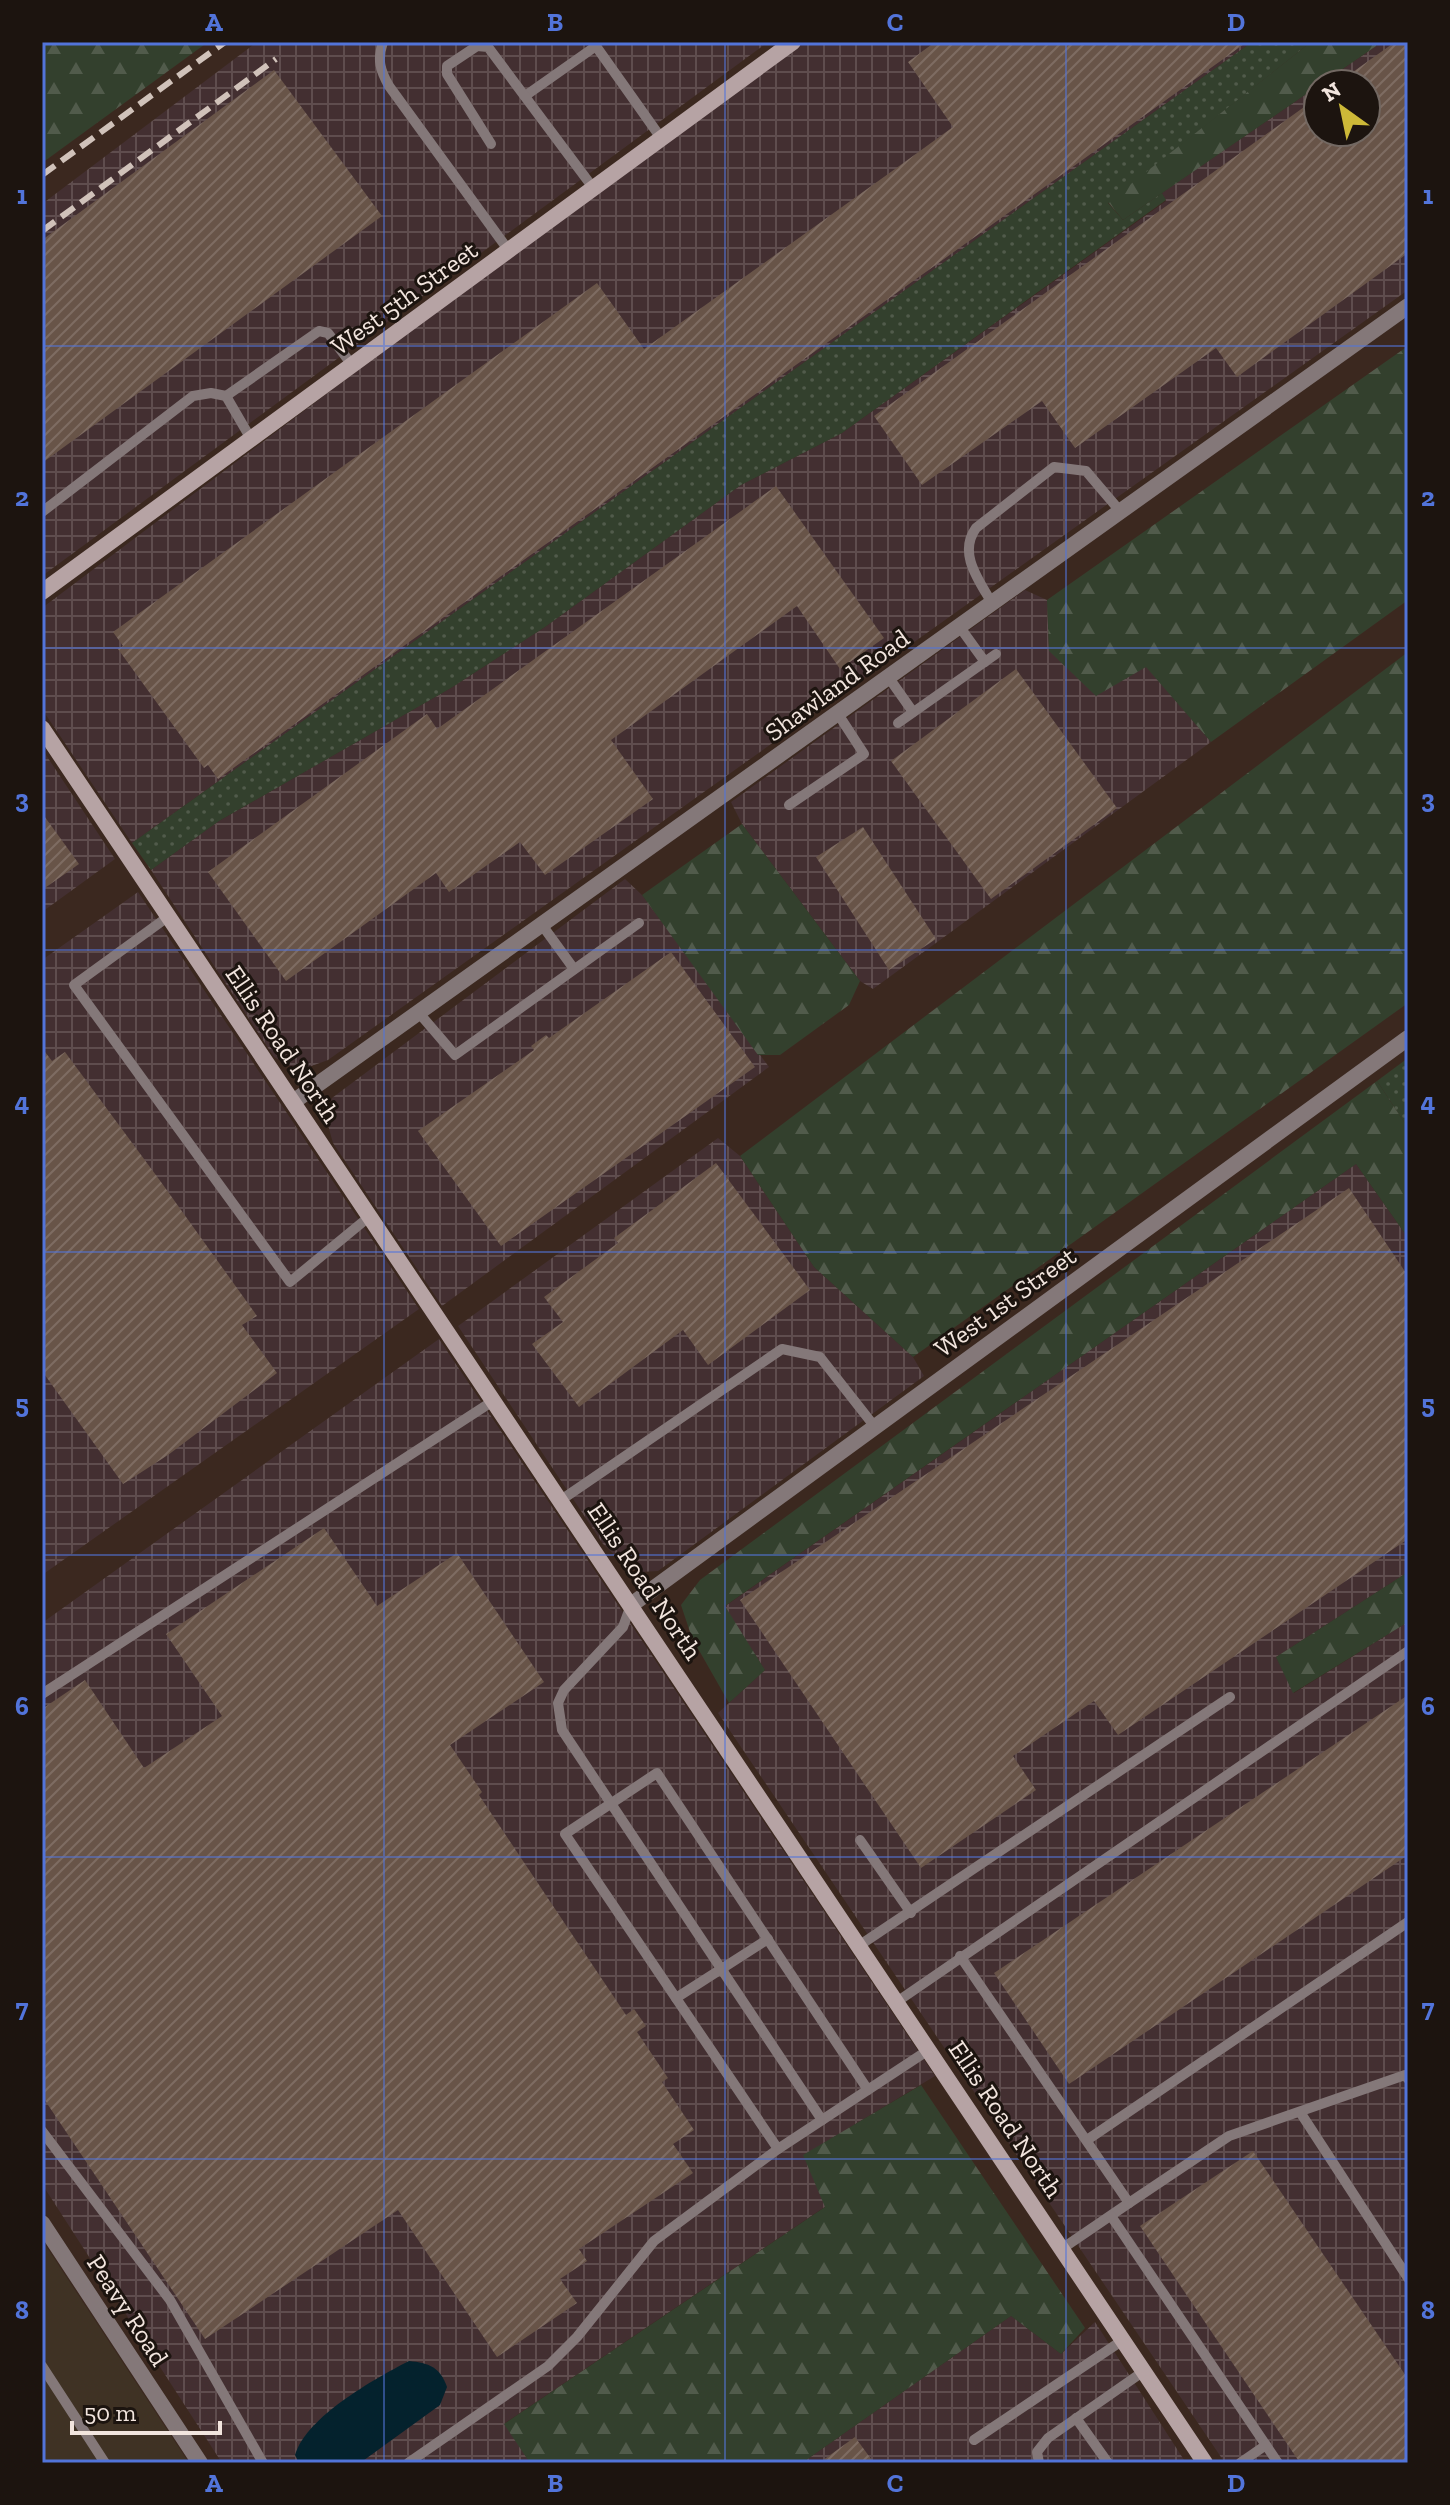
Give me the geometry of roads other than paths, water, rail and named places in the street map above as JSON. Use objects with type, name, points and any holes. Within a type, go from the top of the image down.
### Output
[{"type":"street","name":"West 5th Street","points":[[42,592],[793,42]]},
{"type":"street","name":"Shawland Road","points":[[293,1102],[1408,306]]},
{"type":"street","name":"Ellis Road North","points":[[42,728],[1205,2463]]},
{"type":"street","name":"West 1st Street","points":[[631,1605],[1408,1038]]},
{"type":"street","name":"Peavy Road","points":[[42,2223],[200,2463]]},
{"type":"lane","points":[[383,42],[380,70],[389,86],[509,251]]},
{"type":"lane","points":[[525,96],[594,44],[661,138]]},
{"type":"lane","points":[[491,144],[448,81],[447,66],[477,46],[488,47],[594,189]]},
{"type":"lane","points":[[42,512],[193,396],[211,393],[226,396],[319,331],[328,333],[352,365]]},
{"type":"lane","points":[[226,396],[251,439]]},
{"type":"lane","points":[[992,603],[969,558],[968,539],[976,528],[1054,467],[1086,471],[1120,511]]},
{"type":"lane","points":[[959,626],[985,662]]},
{"type":"lane","points":[[898,723],[996,654]]},
{"type":"lane","points":[[889,678],[913,712]]},
{"type":"lane","points":[[789,805],[864,754],[838,714]]},
{"type":"lane","points":[[169,916],[74,985],[290,1282],[370,1216]]},
{"type":"lane","points":[[419,1013],[455,1055],[639,923]]},
{"type":"lane","points":[[542,925],[574,969]]},
{"type":"lane","points":[[561,1500],[782,1349],[820,1357],[875,1427]]},
{"type":"lane","points":[[42,1694],[493,1401]]},
{"type":"lane","points":[[631,1605],[623,1627],[564,1690],[558,1703],[562,1730],[609,1805],[822,2120]]},
{"type":"lane","points":[[898,2001],[1408,1651]]},
{"type":"lane","points":[[860,1945],[1230,1697]]},
{"type":"lane","points":[[778,2149],[565,1834],[657,1773],[868,2090]]},
{"type":"lane","points":[[860,1840],[911,1913]]},
{"type":"lane","points":[[1087,2140],[1408,1922]]},
{"type":"lane","points":[[676,1998],[768,1939]]},
{"type":"lane","points":[[960,1956],[1129,2203]]},
{"type":"lane","points":[[408,2463],[548,2366],[577,2337],[654,2241],[778,2149],[930,2049]]},
{"type":"lane","points":[[1063,2248],[1229,2136],[1405,2075],[1408,2079]]},
{"type":"lane","points":[[1300,2112],[1408,2278]]},
{"type":"lane","points":[[42,2131],[170,2300],[263,2463]]},
{"type":"lane","points":[[1111,2216],[1278,2463]]},
{"type":"lane","points":[[974,2440],[1123,2340]]},
{"type":"lane","points":[[42,2366],[105,2463]]},
{"type":"lane","points":[[1039,2463],[1037,2452],[1041,2444],[1144,2371]]},
{"type":"lane","points":[[1076,2418],[1108,2463]]},
{"type":"lane","points":[[1240,2463],[1266,2445]]},
{"type":"water","points":[[409,2361],[428,2365],[441,2375],[447,2387],[440,2405],[360,2463],[299,2463],[295,2455],[302,2441],[327,2413],[360,2389]]},
{"type":"railway","points":[[42,175],[225,42]]},
{"type":"railway","points":[[42,231],[276,59]]}]
